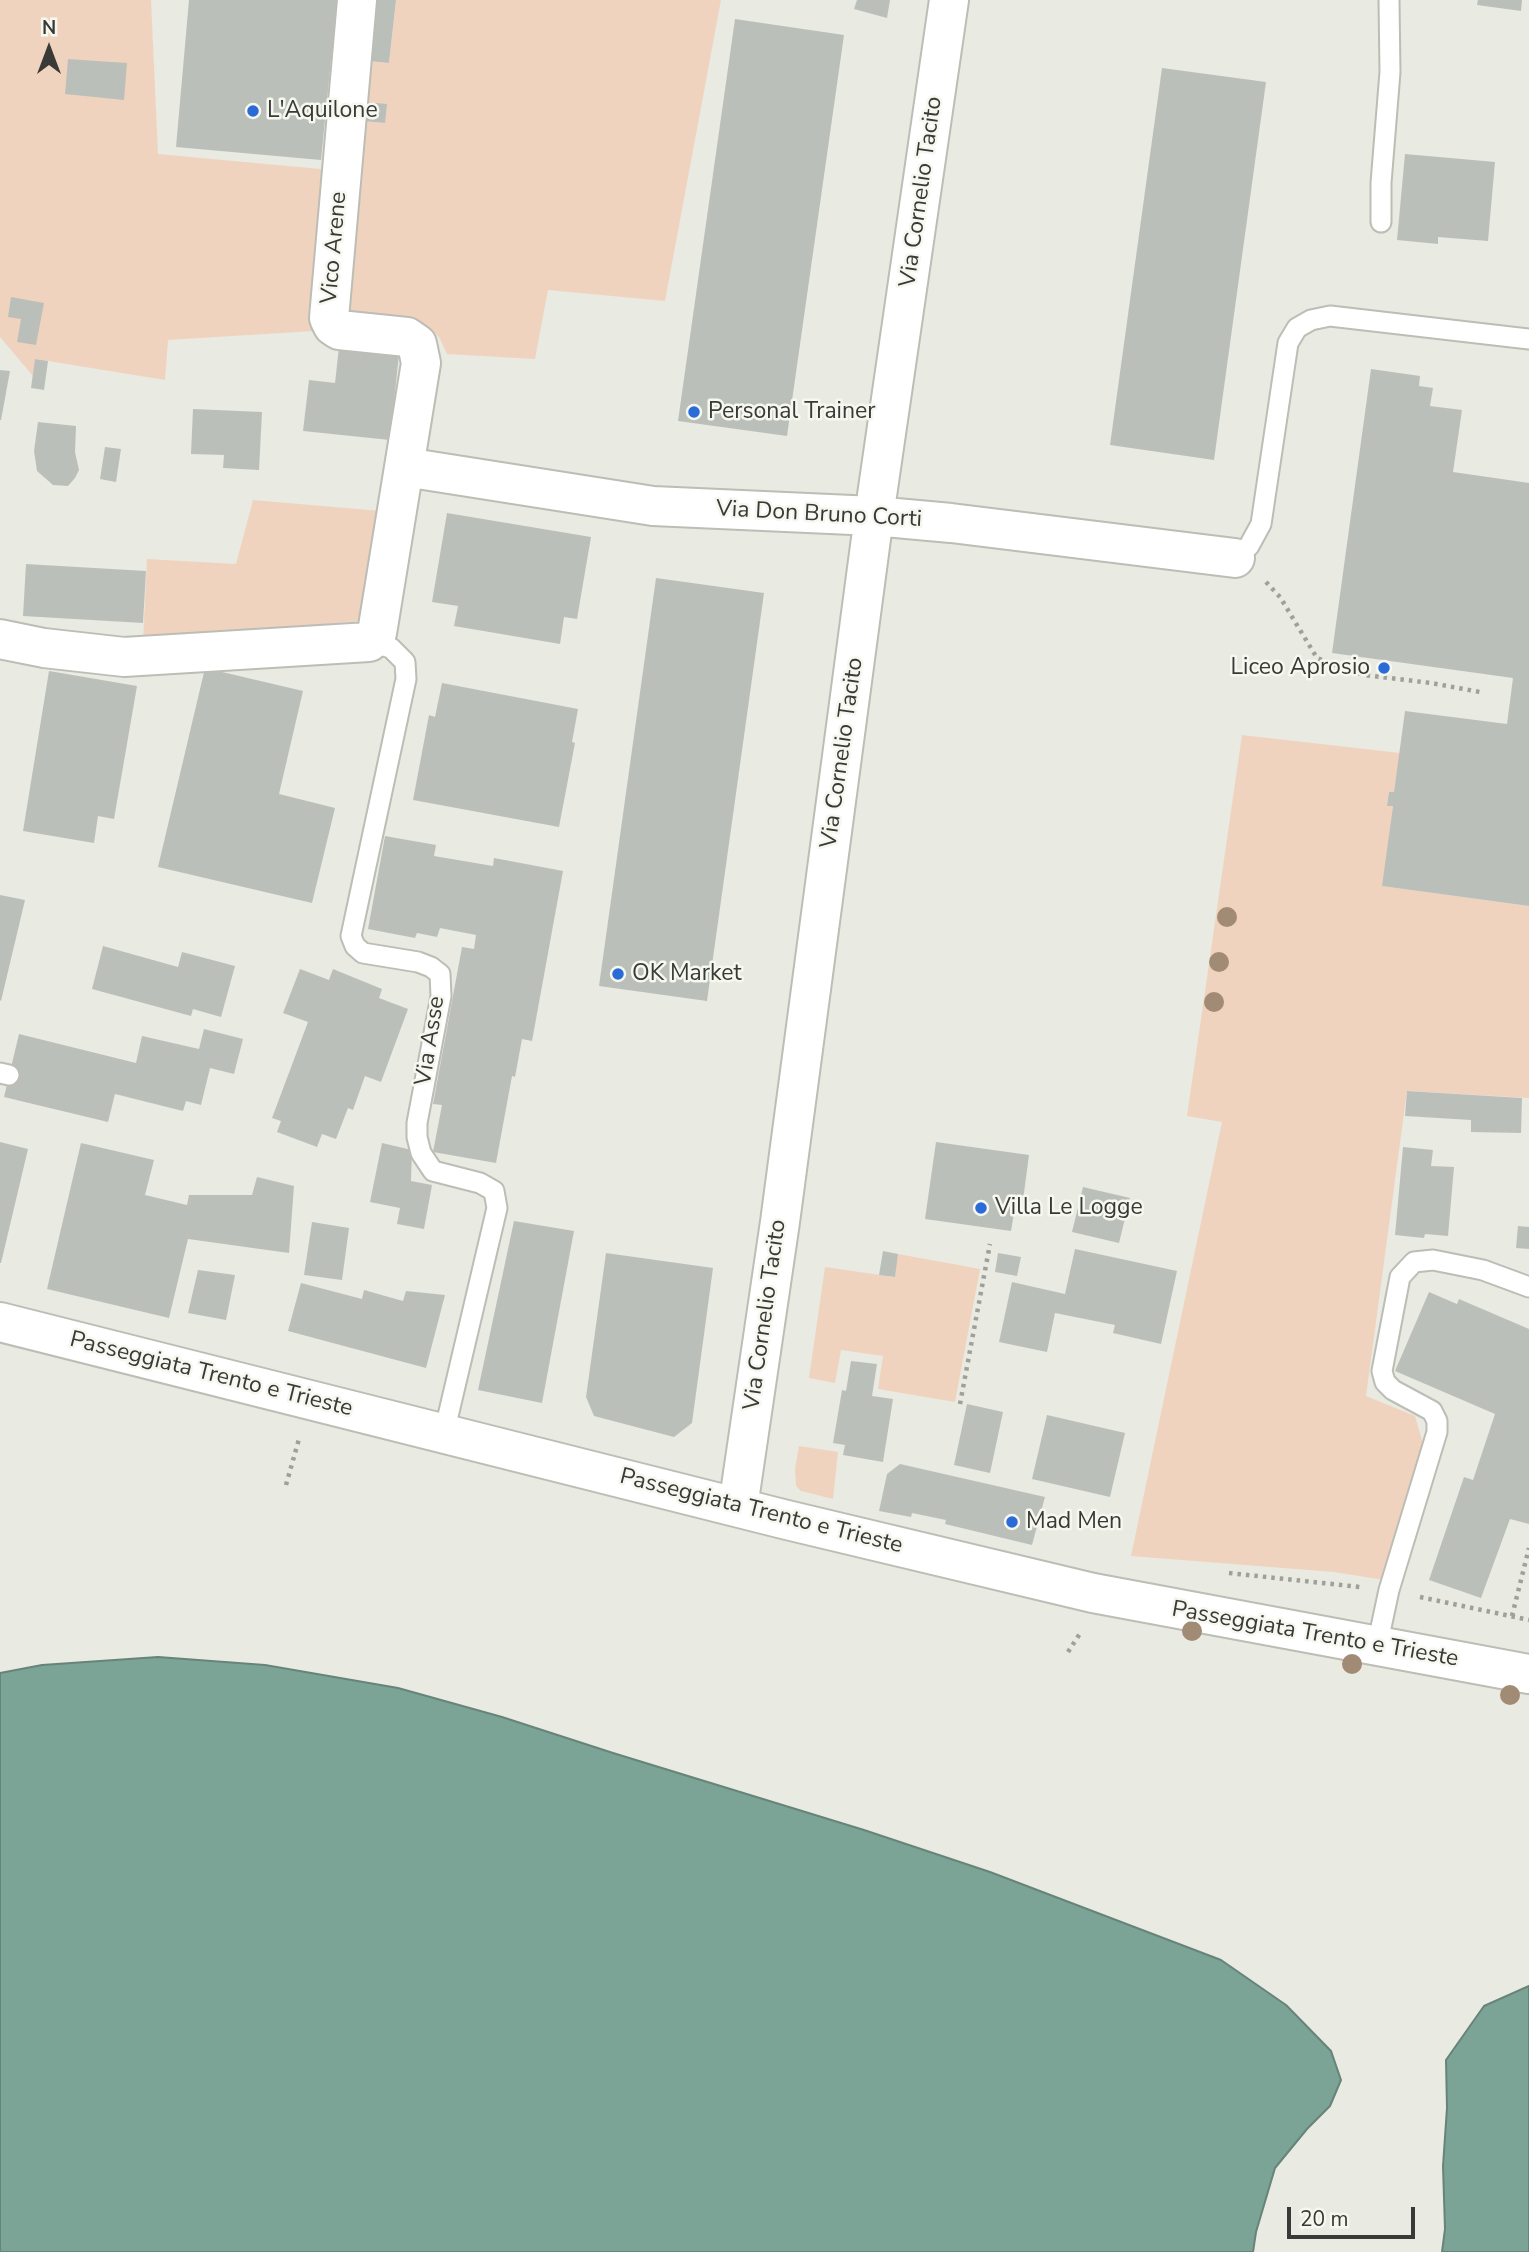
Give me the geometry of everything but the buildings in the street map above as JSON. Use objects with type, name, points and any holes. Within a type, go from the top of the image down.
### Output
[{"type":"street","name":"Vico Arene","points":[[357,0],[328,318],[339,330],[407,337],[416,344],[421,363],[377,633],[369,642]]},
{"type":"street","name":"Via Cornelio Tacito","points":[[738,1507],[780,1222],[874,516],[949,0]]},
{"type":"street","name":"Via Don Bruno Corti","points":[[405,467],[653,506],[874,516],[1234,558]]},
{"type":"street","points":[[0,639],[44,648],[124,657],[369,642]]},
{"type":"street","name":"Passeggiata Trento e Trieste","points":[[0,1322],[1093,1593],[1529,1674]]},
{"type":"lane","points":[[1381,222],[1381,183],[1390,72],[1389,0]]},
{"type":"lane","points":[[1234,558],[1249,546],[1261,524],[1288,343],[1297,328],[1311,320],[1330,316],[1529,340]]},
{"type":"lane","name":"Via Asse","points":[[369,642],[391,648],[405,662],[406,679],[351,936],[355,946],[363,953],[418,962],[440,974],[441,996],[417,1123],[417,1137],[421,1153],[433,1171],[480,1183],[494,1191],[497,1208],[444,1433]]},
{"type":"lane","points":[[1377,1646],[1389,1590],[1437,1432],[1437,1421],[1433,1412],[1393,1390],[1385,1382],[1382,1371],[1400,1277],[1414,1262],[1433,1260],[1483,1270],[1529,1287]]},
{"type":"path","points":[[1234,558],[1255,571],[1280,597],[1317,658],[1364,675],[1480,692]]},
{"type":"path","points":[[960,1404],[990,1244]]},
{"type":"path","points":[[286,1485],[300,1435]]},
{"type":"path","points":[[1512,1616],[1529,1548]]},
{"type":"path","points":[[1389,1590],[1529,1620]]},
{"type":"path","points":[[1068,1652],[1087,1623]]},
{"type":"shaded area","points":[[0,0],[151,0],[158,154],[331,170],[314,331],[168,340],[165,380],[36,359],[33,376],[0,337]]},
{"type":"shaded area","points":[[396,0],[721,0],[665,301],[548,290],[535,359],[447,354],[439,337],[422,324],[344,316],[363,121],[385,123],[365,102],[369,61],[389,63]]},
{"type":"shaded area","points":[[253,500],[381,511],[367,618],[359,621],[143,642],[147,559],[236,564]]},
{"type":"shaded area","points":[[1242,735],[1400,753],[1394,792],[1389,792],[1387,805],[1393,806],[1383,886],[1529,906],[1529,1098],[1407,1091],[1366,1396],[1415,1416],[1424,1447],[1384,1580],[1334,1572],[1131,1556],[1222,1122],[1187,1116]]},
{"type":"shaded area","points":[[898,1254],[980,1269],[955,1402],[878,1389],[883,1356],[841,1350],[835,1383],[809,1378],[825,1267],[894,1277]]},
{"type":"shaded area","points":[[799,1446],[838,1452],[833,1499],[801,1491],[796,1486],[795,1469]]},
{"type":"water","points":[[158,1657],[265,1665],[398,1688],[502,1717],[990,1872],[1221,1960],[1286,2005],[1331,2051],[1341,2080],[1330,2106],[1275,2168],[1256,2232],[1253,2252],[0,2252],[0,1673],[42,1665]]},
{"type":"water","points":[[1529,1986],[1529,2252],[1442,2252],[1445,2229],[1443,2166],[1447,2108],[1446,2060],[1484,2006]]},
{"type":"place","name":"L'Aquilone","points":[[253,111]]},
{"type":"place","name":"Personal Trainer","points":[[694,412]]},
{"type":"place","name":"Liceo Aprosio","points":[[1384,668]]},
{"type":"place","name":"OK Market","points":[[618,974]]},
{"type":"place","name":"Villa Le Logge","points":[[981,1208]]},
{"type":"place","name":"Mad Men","points":[[1012,1522]]}]
